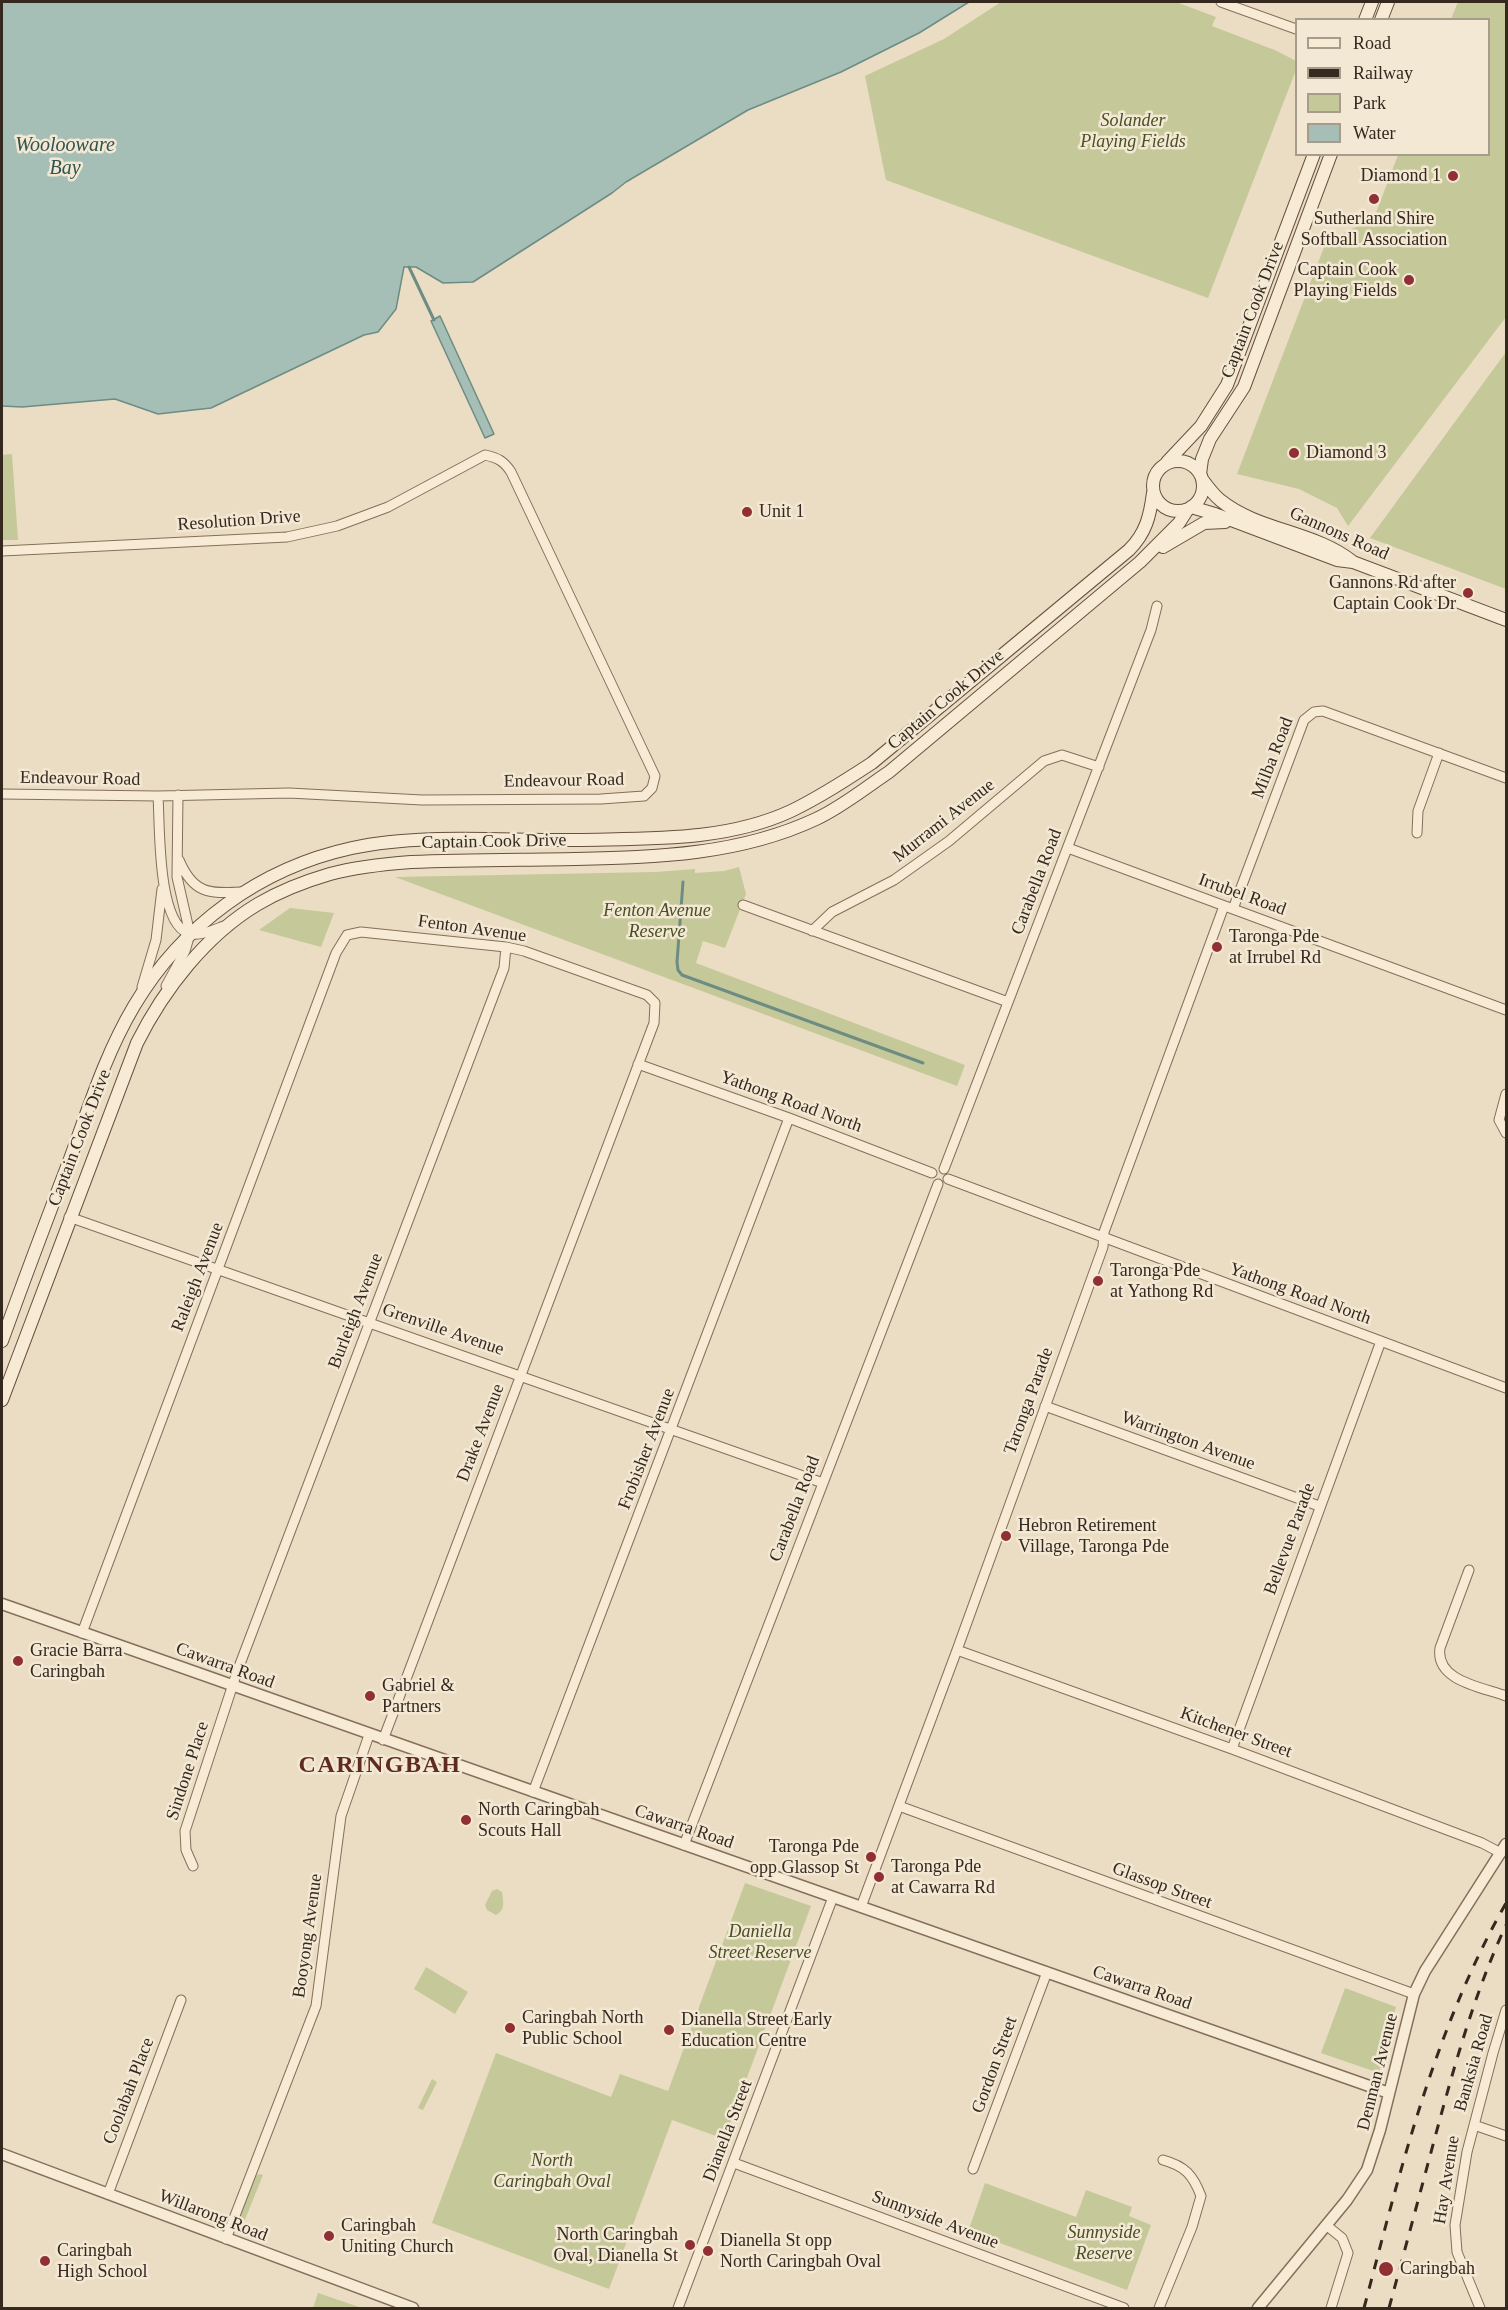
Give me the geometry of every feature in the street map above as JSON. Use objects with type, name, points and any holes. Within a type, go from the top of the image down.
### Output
[{"type":"main road","points":[[1366,18],[1372,2]]},
{"type":"main road","points":[[1382,18],[1388,2]]},
{"type":"main road","name":"Captain Cook Drive","points":[[1167,462],[1201,426],[1227,386],[1313,156]]},
{"type":"main road","name":"Captain Cook Drive","points":[[1201,476],[1202,459],[1210,439],[1244,387],[1330,156]]},
{"type":"main road","points":[[1189,508],[1200,498],[1203,485],[1201,476],[1194,466],[1186,461],[1167,462],[1154,475],[1153,493],[1156,500],[1168,509],[1175,511],[1189,508],[1242,524],[1337,560],[1353,562]]},
{"type":"main road","name":"Gannons Road","points":[[1201,476],[1220,500],[1233,508],[1340,551],[1353,562],[1506,620]]},
{"type":"main road","name":"Captain Cook Drive","points":[[2,1341],[94,1094],[134,1007],[167,959],[190,934],[241,892],[296,865],[356,847],[433,840],[671,838],[716,833],[753,825],[789,812],[833,789],[872,763],[1129,549],[1143,533],[1148,522],[1153,493]]},
{"type":"main road","name":"Captain Cook Drive","points":[[2,1400],[69,1217],[137,1043],[152,1012],[192,961],[232,923],[258,904],[292,888],[331,874],[370,866],[411,861],[676,856],[727,849],[770,837],[817,819],[889,772],[1140,562],[1179,523],[1189,508]]},
{"type":"main road","points":[[1140,562],[1204,523],[1242,524]]},
{"type":"main road","name":"Grenville Avenue","points":[[50,1212],[69,1217]]},
{"type":"street","points":[[1221,2],[1295,29]]},
{"type":"street","name":"Resolution Drive","points":[[2,551],[287,537],[337,526],[388,507],[485,455],[498,458]]},
{"type":"street","name":"Endeavour Road","points":[[2,794],[158,796],[289,793],[422,800],[601,799],[644,795],[652,788],[655,776],[651,765],[511,472],[506,463],[498,458]]},
{"type":"street","name":"Carabella Road","points":[[944,1169],[1151,630],[1157,606]]},
{"type":"street","name":"Milba Road","points":[[1228,908],[1307,716],[1314,712],[1323,711],[1506,778]]},
{"type":"street","points":[[1417,833],[1418,811],[1439,753]]},
{"type":"street","name":"Murrami Avenue","points":[[812,931],[837,908],[894,880],[940,848],[1044,761],[1062,755],[1099,767]]},
{"type":"street","points":[[152,1012],[185,951],[190,934],[177,877],[178,795]]},
{"type":"street","name":"Endeavour Road","points":[[158,796],[163,878],[171,915],[181,930],[190,934]]},
{"type":"street","name":"Irrubel Road","points":[[1068,848],[1506,1010]]},
{"type":"street","points":[[176,852],[184,872],[197,888],[218,893],[241,892]]},
{"type":"street","name":"Endeavour Road","points":[[134,1007],[147,974],[156,940],[163,878]]},
{"type":"street","points":[[743,905],[1008,1002]]},
{"type":"street","name":"Taronga Parade","points":[[861,1906],[957,1650],[1103,1247],[1103,1239],[1228,908]]},
{"type":"street","points":[[190,934],[203,933],[232,923]]},
{"type":"street","name":"Fenton Avenue","points":[[347,935],[361,932],[506,947],[524,951],[647,995],[655,1003]]},
{"type":"street","name":"Raleigh Avenue","points":[[82,1633],[336,953],[347,935]]},
{"type":"street","name":"Burleigh Avenue","points":[[233,1686],[504,968],[506,947]]},
{"type":"street","name":"Drake Avenue","points":[[383,1740],[654,1023],[655,1003]]},
{"type":"street","name":"Yathong Road North","points":[[638,1064],[789,1118],[932,1173]]},
{"type":"street","points":[[1503,1129],[1499,1115],[1506,1094]]},
{"type":"street","name":"Frobisher Avenue","points":[[533,1792],[789,1118]]},
{"type":"street","points":[[938,1168],[944,1169],[948,1179],[945,1183],[938,1184],[933,1181],[932,1173],[938,1168]]},
{"type":"street","name":"Yathong Road North","points":[[948,1179],[1103,1239],[1506,1388]]},
{"type":"street","name":"Carabella Road","points":[[684,1845],[938,1184]]},
{"type":"street","name":"Grenville Avenue","points":[[69,1217],[823,1483]]},
{"type":"street","name":"Bellevue Parade","points":[[1232,1749],[1381,1341]]},
{"type":"street","name":"Warrington Avenue","points":[[1045,1406],[1319,1506]]},
{"type":"street","points":[[1469,1570],[1440,1648],[1439,1659],[1444,1669],[1453,1677],[1506,1696]]},
{"type":"street","name":"Cawarra Road","points":[[2,1604],[1389,2093]]},
{"type":"street","name":"Kitchener Street","points":[[957,1650],[1232,1749],[1482,1843],[1504,1848]]},
{"type":"street","name":"Sindone Place","points":[[193,1866],[186,1850],[185,1831],[233,1686]]},
{"type":"street","name":"Booyong Avenue","points":[[226,2239],[316,2006],[343,1806],[369,1735]]},
{"type":"street","name":"Glassop Street","points":[[899,1806],[1414,1994]]},
{"type":"street","name":"Denman Avenue","points":[[1326,2225],[1352,2193],[1367,2170],[1375,2150],[1414,1994],[1425,1971],[1504,1848]]},
{"type":"street","name":"Dianella Street","points":[[678,2308],[833,1897]]},
{"type":"street","name":"Gordon Street","points":[[973,2169],[1047,1972]]},
{"type":"street","name":"Coolabah Place","points":[[108,2194],[181,2000]]},
{"type":"street","name":"Banksia Road","points":[[1474,2125],[1506,2010]]},
{"type":"street","points":[[1474,2125],[1506,2136]]},
{"type":"street","name":"Hay Avenue","points":[[1474,2125],[1458,2198],[1455,2238],[1456,2252],[1480,2308]]},
{"type":"street","name":"Willarong Road","points":[[2,2154],[413,2308]]},
{"type":"street","points":[[1159,2308],[1192,2227],[1200,2196],[1191,2175],[1178,2165],[1163,2160]]},
{"type":"street","name":"Sunnyside Avenue","points":[[734,2163],[1124,2308]]},
{"type":"street","points":[[1258,2308],[1326,2225],[1342,2238],[1348,2253],[1331,2308]]},
{"type":"green space","name":"Solander Playing Fields","points":[[1001,2],[1176,2],[1216,17],[1212,26],[1277,51],[1295,60],[1295,73],[1208,298],[886,180],[865,76],[944,39]]},
{"type":"green space","name":"Captain Cook Playing Fields","points":[[1458,2],[1506,2],[1506,317],[1348,526],[1337,508],[1299,489],[1237,474],[1326,242],[1374,218],[1398,156],[1490,156],[1490,18],[1451,18]]},
{"type":"green space","points":[[1506,352],[1506,589],[1370,538]]},
{"type":"green space","points":[[12,454],[18,540],[2,540],[2,455]]},
{"type":"green space","name":"Fenton Avenue Reserve","points":[[739,867],[746,894],[725,948],[703,941],[696,963],[965,1065],[957,1086],[395,877],[656,872],[695,869],[695,873],[724,871]]},
{"type":"green space","points":[[290,908],[334,913],[321,947],[259,930]]},
{"type":"green space","name":"North Caringbah Oval","points":[[745,1883],[811,1906],[724,2139],[672,2120],[609,2289],[432,2223],[496,2053],[611,2097],[620,2074],[668,2091]]},
{"type":"green space","points":[[497,1889],[502,1892],[503,1905],[501,1911],[496,1915],[487,1910],[485,1905],[492,1891]]},
{"type":"green space","points":[[426,1967],[468,1992],[455,2014],[414,1989]]},
{"type":"green space","points":[[1345,1988],[1396,2007],[1379,2073],[1321,2053]]},
{"type":"green space","points":[[432,2079],[437,2082],[423,2110],[418,2108]]},
{"type":"green space","points":[[263,2175],[244,2222],[248,2229],[237,2223],[256,2176]]},
{"type":"green space","name":"Sunnyside Reserve","points":[[985,2183],[1076,2217],[1086,2190],[1132,2207],[1129,2216],[1151,2225],[1127,2290],[973,2233],[970,2226]]},
{"type":"green space","points":[[318,2293],[362,2308],[313,2308]]},
{"type":"water","name":"Woolooware Bay","points":[[2,2],[969,2],[919,33],[841,72],[748,110],[626,182],[473,282],[443,283],[416,267],[404,267],[396,309],[378,332],[364,335],[211,408],[158,414],[115,399],[22,407],[2,406]]},
{"type":"water","points":[[440,316],[494,434],[485,438],[431,321]]},
{"type":"waterway","points":[[409,267],[434,320]]},
{"type":"waterway","points":[[683,882],[677,962],[678,970],[682,975],[923,1063]]},
{"type":"railway","points":[[1364,2308],[1406,2152],[1439,2050],[1481,1951],[1506,1903]]},
{"type":"railway","points":[[1389,2308],[1457,2058],[1474,2004],[1506,1925]]},
{"type":"place","name":"Diamond 1","points":[[1453,176]]},
{"type":"place","name":"Sutherland Shire Softball Association","points":[[1374,199]]},
{"type":"place","name":"Captain Cook Playing Fields","points":[[1409,280]]},
{"type":"place","name":"Diamond 3","points":[[1294,453]]},
{"type":"place","name":"Unit 1","points":[[747,512]]},
{"type":"place","name":"Gannons Rd after Captain Cook Dr","points":[[1468,593]]},
{"type":"place","name":"Taronga Pde at Irrubel Rd","points":[[1217,947]]},
{"type":"place","name":"Taronga Pde at Yathong Rd","points":[[1098,1281]]},
{"type":"place","name":"Hebron Retirement Village, Taronga Pde","points":[[1006,1536]]},
{"type":"place","name":"Gracie Barra Caringbah","points":[[18,1661]]},
{"type":"place","name":"Gabriel & Partners","points":[[370,1696]]},
{"type":"place","name":"North Caringbah Scouts Hall","points":[[466,1820]]},
{"type":"place","name":"Taronga Pde opp Glassop St","points":[[871,1857]]},
{"type":"place","name":"Taronga Pde at Cawarra Rd","points":[[879,1877]]},
{"type":"place","name":"Caringbah North Public School","points":[[510,2028]]},
{"type":"place","name":"Dianella Street Early Education Centre","points":[[669,2030]]},
{"type":"place","name":"Caringbah Uniting Church","points":[[329,2236]]},
{"type":"place","name":"North Caringbah Oval, Dianella St","points":[[690,2245]]},
{"type":"place","name":"Dianella St opp North Caringbah Oval","points":[[708,2251]]},
{"type":"place","name":"Caringbah High School","points":[[45,2261]]},
{"type":"place","name":"Caringbah","points":[[1386,2269]]},
{"type":"district","name":"CARINGBAH","points":[[380,1766]]},
{"type":"park label","name":"Daniella Street Reserve","points":[[760,1942]]}]
